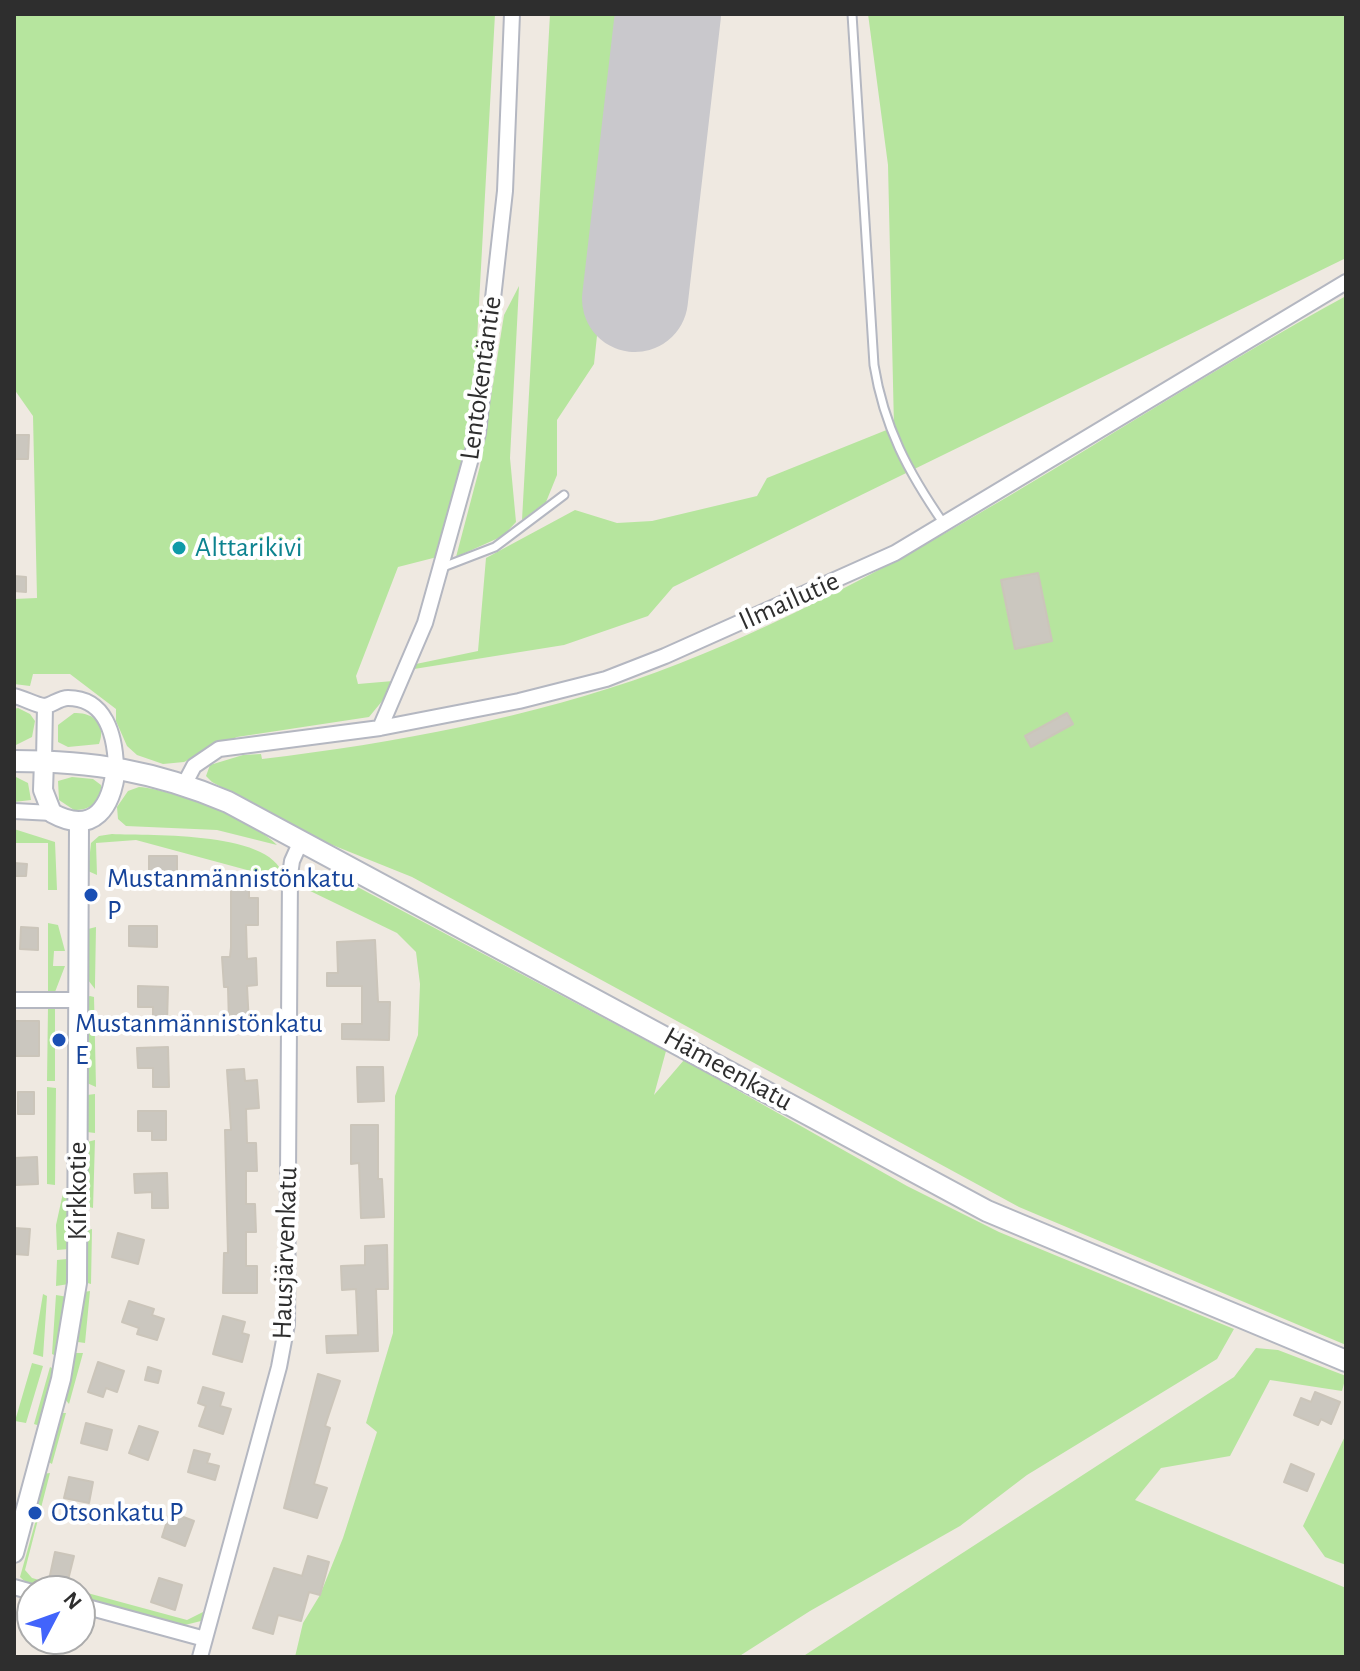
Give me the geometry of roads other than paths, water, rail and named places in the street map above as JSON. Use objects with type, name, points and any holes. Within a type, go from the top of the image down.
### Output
[{"type":"main road","name":"Hämeenkatu","points":[[14,761],[116,767],[185,783],[301,841],[987,1211],[1346,1361]]},
{"type":"street","name":"Lentokentäntie","points":[[380,728],[425,623],[478,433],[505,191],[512,14]]},
{"type":"street","name":"Ilmailutie","points":[[185,783],[194,766],[219,749],[380,728],[519,701],[606,679],[818,588],[895,553],[1346,282]]},
{"type":"street","points":[[14,696],[45,706],[67,698],[88,702],[101,711],[113,735],[116,767],[114,788],[95,818],[79,822],[52,813],[14,811]]},
{"type":"street","points":[[45,706],[43,790],[52,813]]},
{"type":"street","name":"Kirkkotie","points":[[14,1553],[61,1379],[77,1283],[79,822]]},
{"type":"street","name":"Hausjärvenkatu","points":[[200,1657],[279,1367],[287,1324],[290,875],[292,861],[301,841]]},
{"type":"street","points":[[14,1000],[79,1000]]},
{"type":"street","points":[[96,1609],[205,1639]]},
{"type":"lane","points":[[852,14],[878,387],[897,450],[944,524]]},
{"type":"lane","points":[[443,567],[495,547],[564,495]]},
{"type":"place","name":"Alttarikivi","points":[[179,548]]},
{"type":"place","name":"Mustanmännistönkatu P","points":[[91,895]]},
{"type":"place","name":"Mustanmännistönkatu E","points":[[59,1040]]},
{"type":"place","name":"Otsonkatu P","points":[[35,1513]]}]
